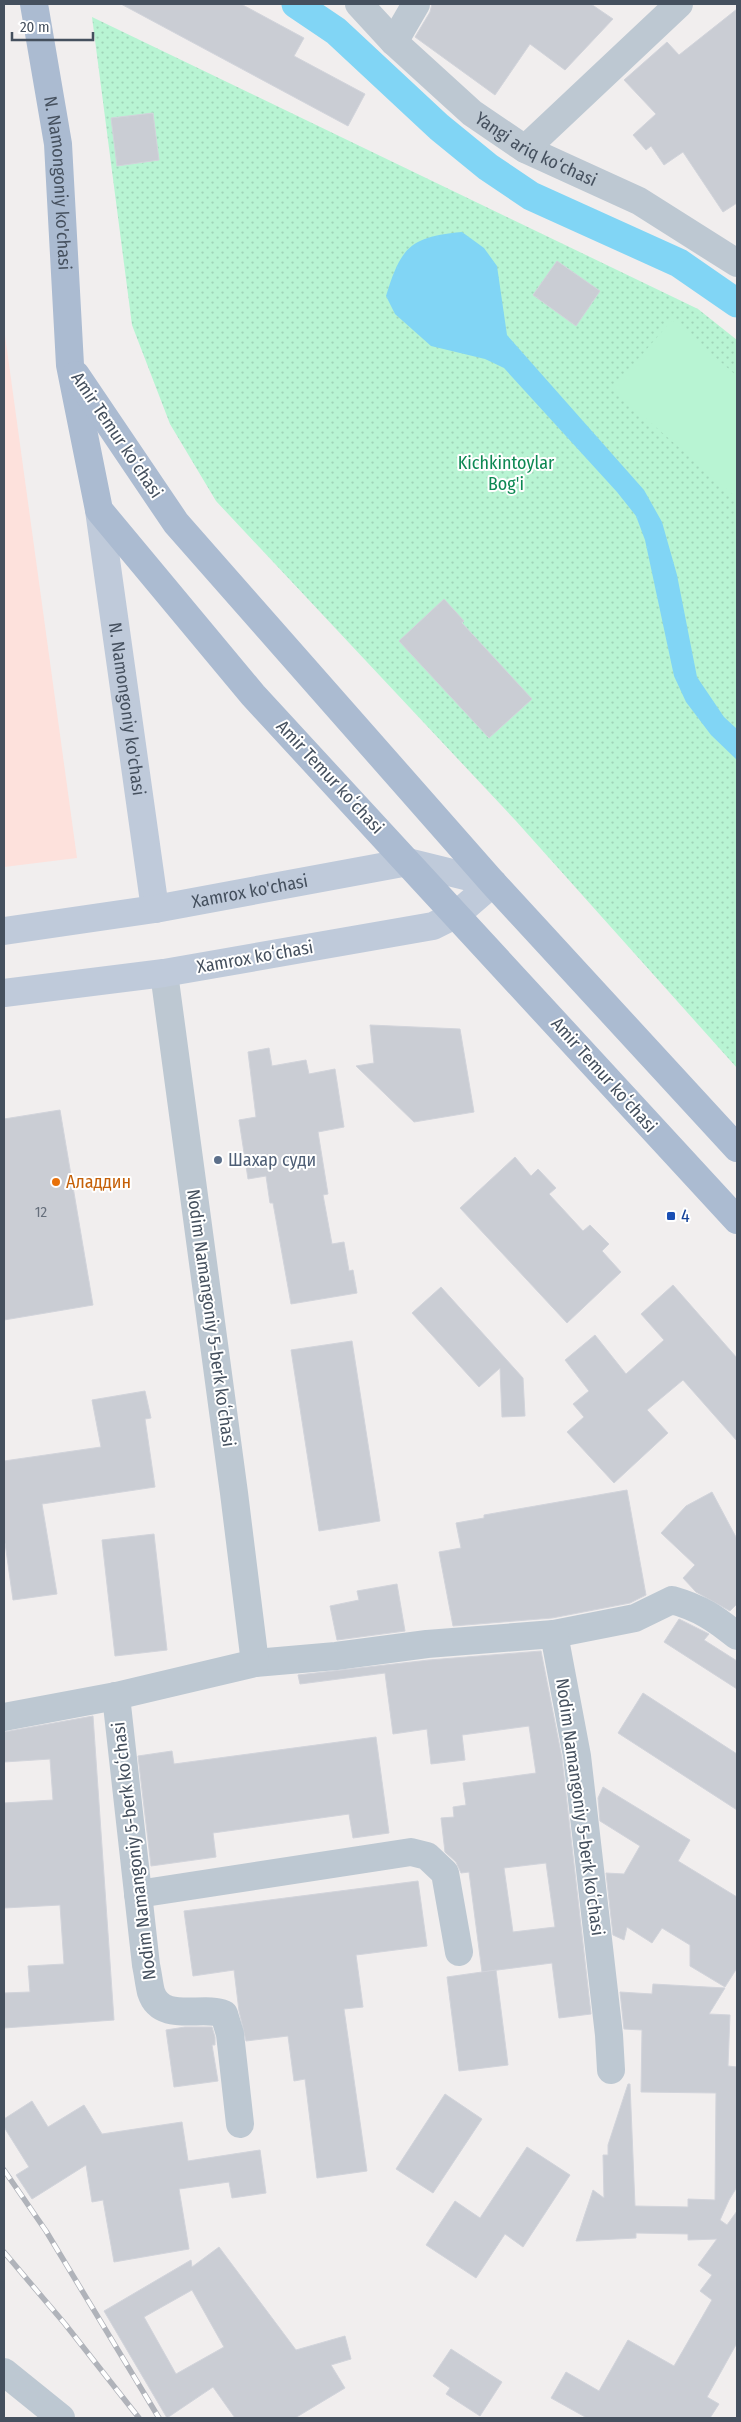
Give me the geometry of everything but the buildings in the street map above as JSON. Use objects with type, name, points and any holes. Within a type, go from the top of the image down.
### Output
[{"type":"main road","name":"N. Namongoniy ko'chasi","points":[[34,4],[58,144],[70,366]]},
{"type":"main road","name":"Amir Temur koʻchasi","points":[[70,366],[98,510],[253,695],[457,914],[737,1220]]},
{"type":"main road","name":"Amir Temur koʻchasi","points":[[70,366],[176,523],[493,883],[737,1148]]},
{"type":"main road","name":"N. Namongoniy ko'chasi","points":[[98,510],[156,909]]},
{"type":"main road","name":"Xamrox ko'chasi","points":[[4,932],[156,909],[408,862],[493,883]]},
{"type":"main road","name":"Xamrox koʻchasi","points":[[4,993],[164,973],[433,926],[457,914],[493,883]]},
{"type":"street","name":"Yangi ariq ko‘chasi","points":[[359,4],[394,42],[472,113],[526,149],[639,201],[735,260]]},
{"type":"street","points":[[394,42],[416,4]]},
{"type":"street","points":[[526,149],[679,4]]},
{"type":"street","name":"Nodim Namangoniy 5-berk koʻchasi","points":[[164,973],[255,1663]]},
{"type":"street","points":[[554,1634],[635,1618],[672,1600],[696,1607],[714,1617],[737,1636]]},
{"type":"street","name":"Nodim Namangoniy 5-berk koʻchasi","points":[[4,1717],[116,1696],[255,1663],[336,1656],[427,1644],[554,1634],[577,1756],[609,2035],[611,2070]]},
{"type":"street","name":"Nodim Namangoniy 5-berk koʻchasi","points":[[116,1696],[138,1894],[152,1994],[161,2006],[176,2012],[215,2010],[224,2014],[230,2034],[240,2124]]},
{"type":"street","points":[[138,1894],[411,1852],[427,1856],[445,1873],[459,1952]]},
{"type":"street","points":[[4,2372],[61,2418]]},
{"type":"shaded area","points":[[4,328],[77,858],[4,867]]},
{"type":"green space","name":"Kichkintoylar Bog'i","points":[[92,17],[698,309],[737,340],[737,1068],[516,821],[216,501],[170,424],[132,325]]},
{"type":"green space","points":[[672,320],[737,376],[737,498],[612,389]]},
{"type":"water","points":[[462,232],[484,248],[497,266],[507,335],[644,490],[662,522],[677,575],[697,677],[724,717],[737,729],[737,760],[711,735],[686,702],[674,676],[645,540],[636,516],[617,492],[504,368],[485,359],[431,346],[395,314],[386,296],[397,266],[410,247],[430,237]]},
{"type":"waterway","points":[[296,4],[336,31],[439,127],[488,167],[531,196],[679,263],[737,303]]},
{"type":"railway","points":[[4,2170],[46,2231],[159,2418]]},
{"type":"railway","points":[[4,2252],[65,2324],[139,2418]]},
{"type":"place","name":"Шахар суди","points":[[218,1160]]},
{"type":"place","name":"Аладдин","points":[[56,1182]]},
{"type":"place","name":"4","points":[[671,1216]]}]
